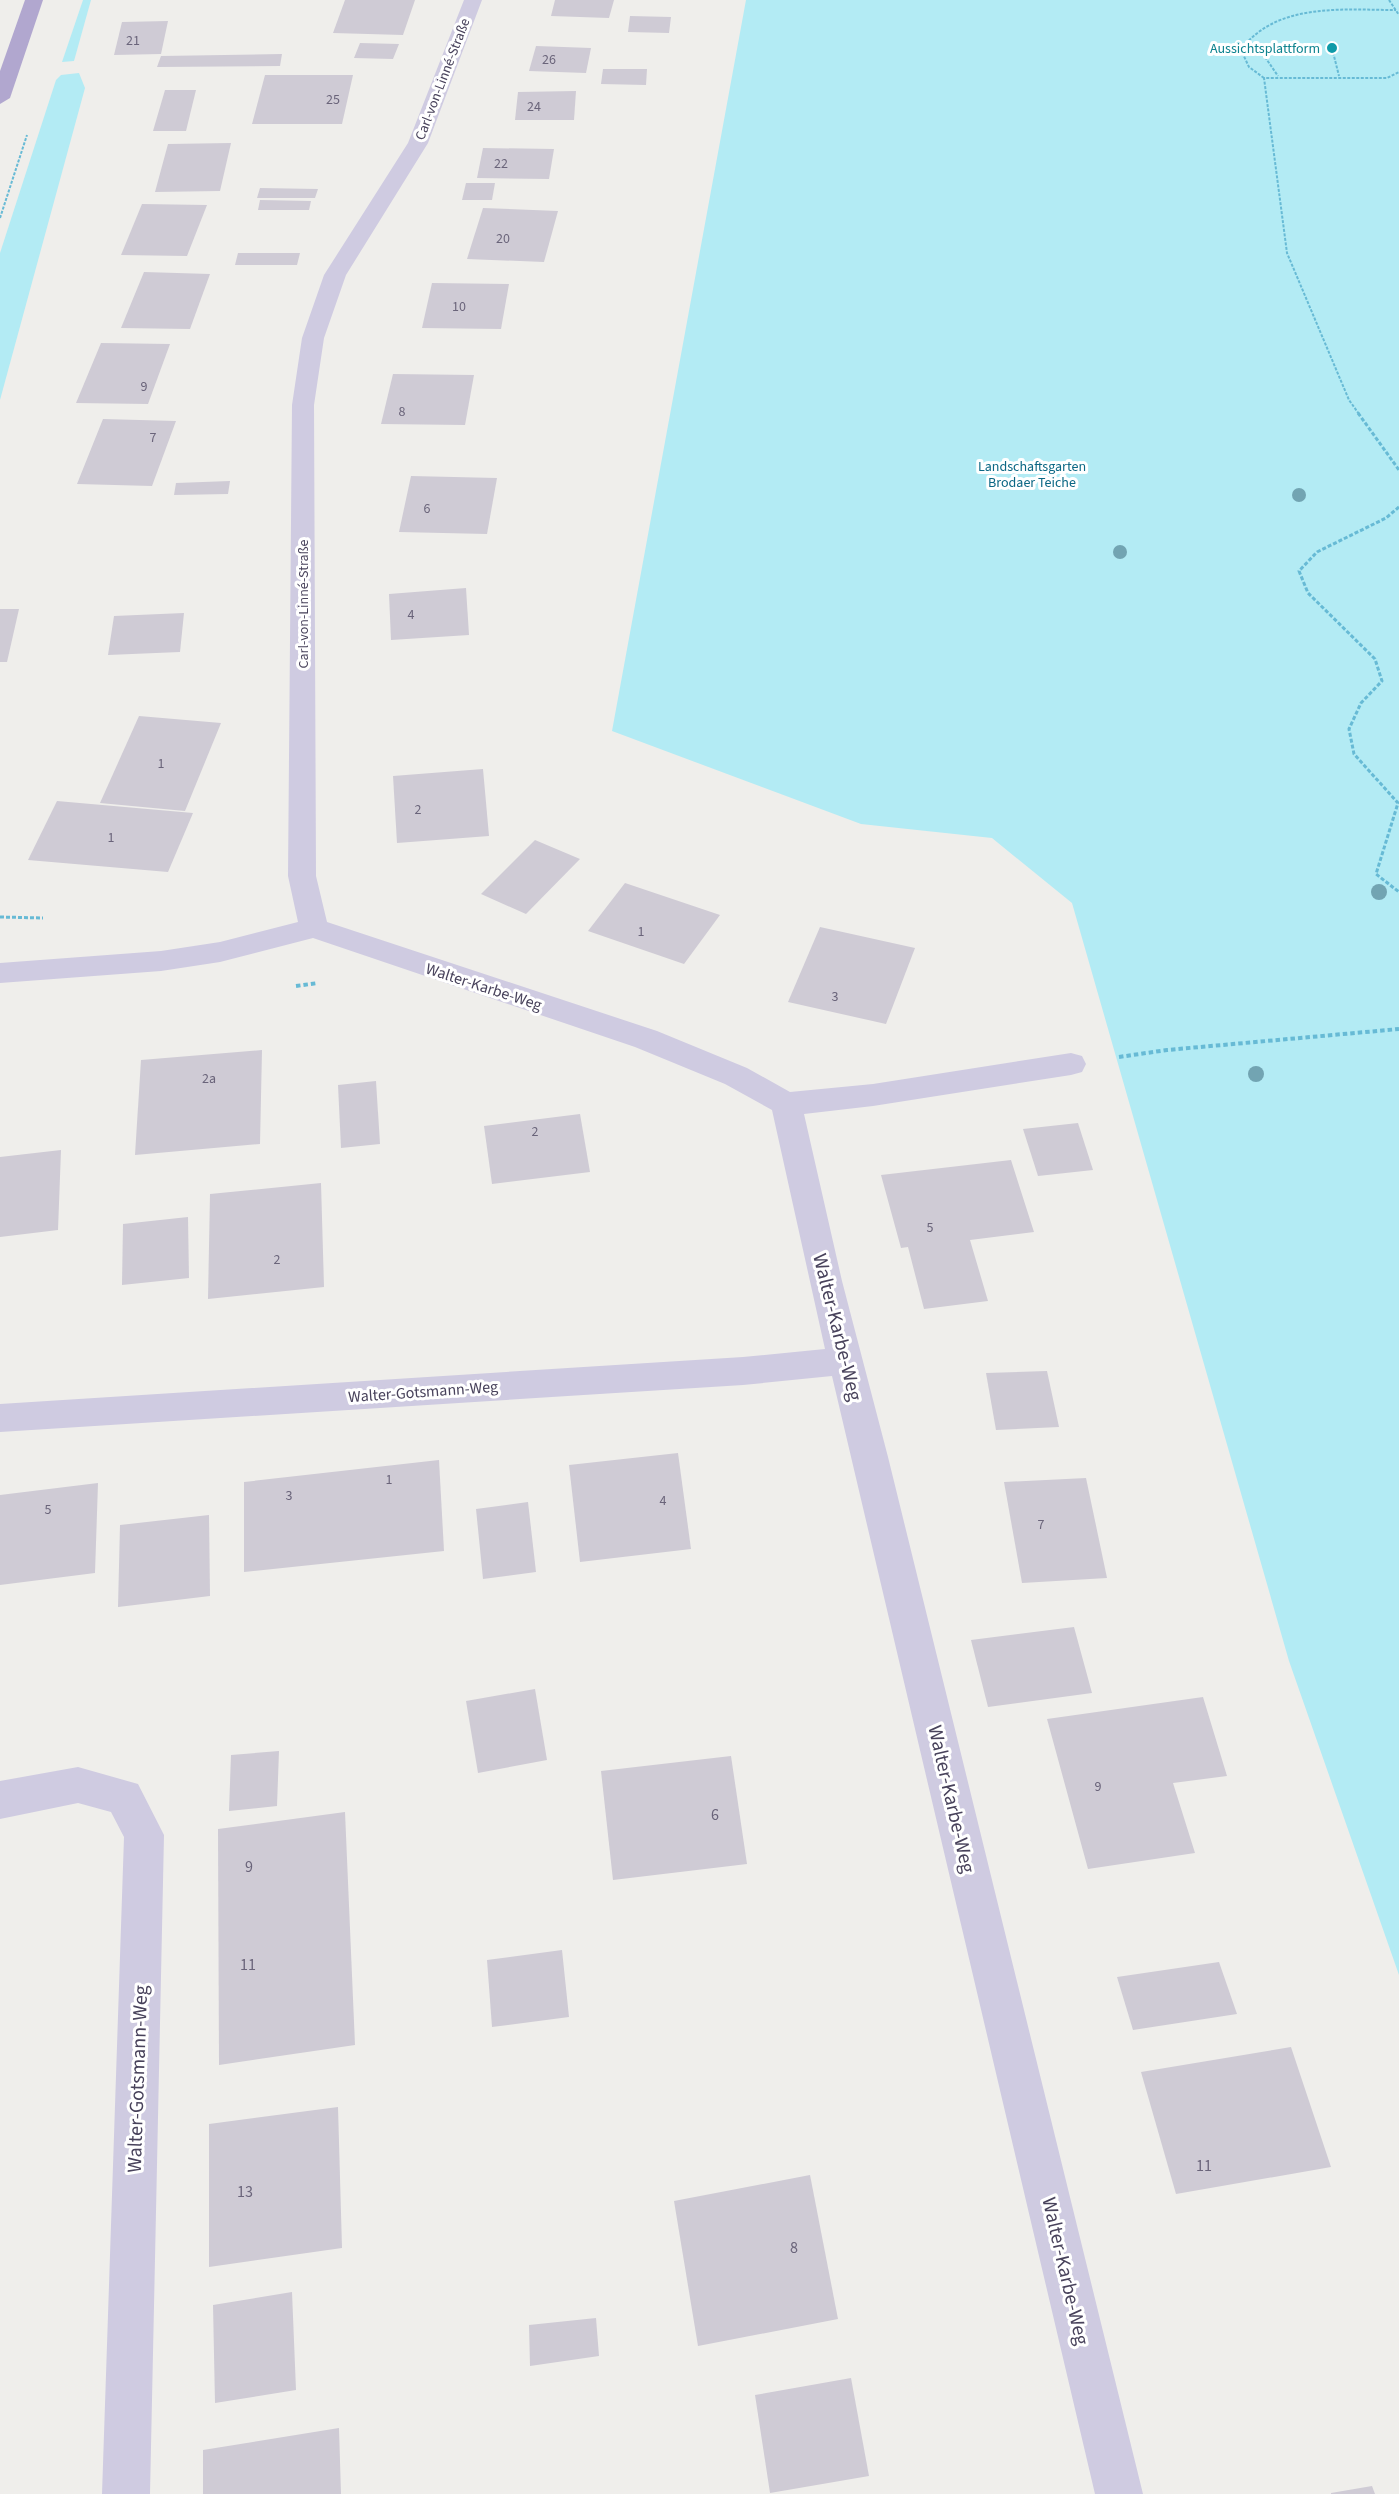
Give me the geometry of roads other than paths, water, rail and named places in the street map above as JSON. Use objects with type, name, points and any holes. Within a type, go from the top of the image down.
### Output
[{"type":"main road","points":[[0,98],[34,0]]},
{"type":"street","name":"Carl-von-Linné-Straße","points":[[314,928],[302,876],[303,405],[313,338],[335,275],[418,143],[473,0]]},
{"type":"street","points":[[0,973],[161,961],[220,952],[314,928]]},
{"type":"street","name":"Walter-Karbe-Weg","points":[[314,928],[646,1039],[736,1076],[786,1104],[1119,2494]]},
{"type":"street","points":[[786,1104],[873,1095],[1071,1064]]},
{"type":"street","name":"Walter-Gotsmann-Weg","points":[[0,1418],[743,1371],[846,1361]]},
{"type":"street","name":"Walter-Gotsmann-Weg","points":[[0,1800],[78,1785],[124,1797],[144,1835],[126,2494]]},
{"type":"place","name":"Aussichtsplattform","points":[[1332,48]]},
{"type":"park label","name":"Landschaftsgarten Brodaer Teiche","points":[[1032,474]]}]
